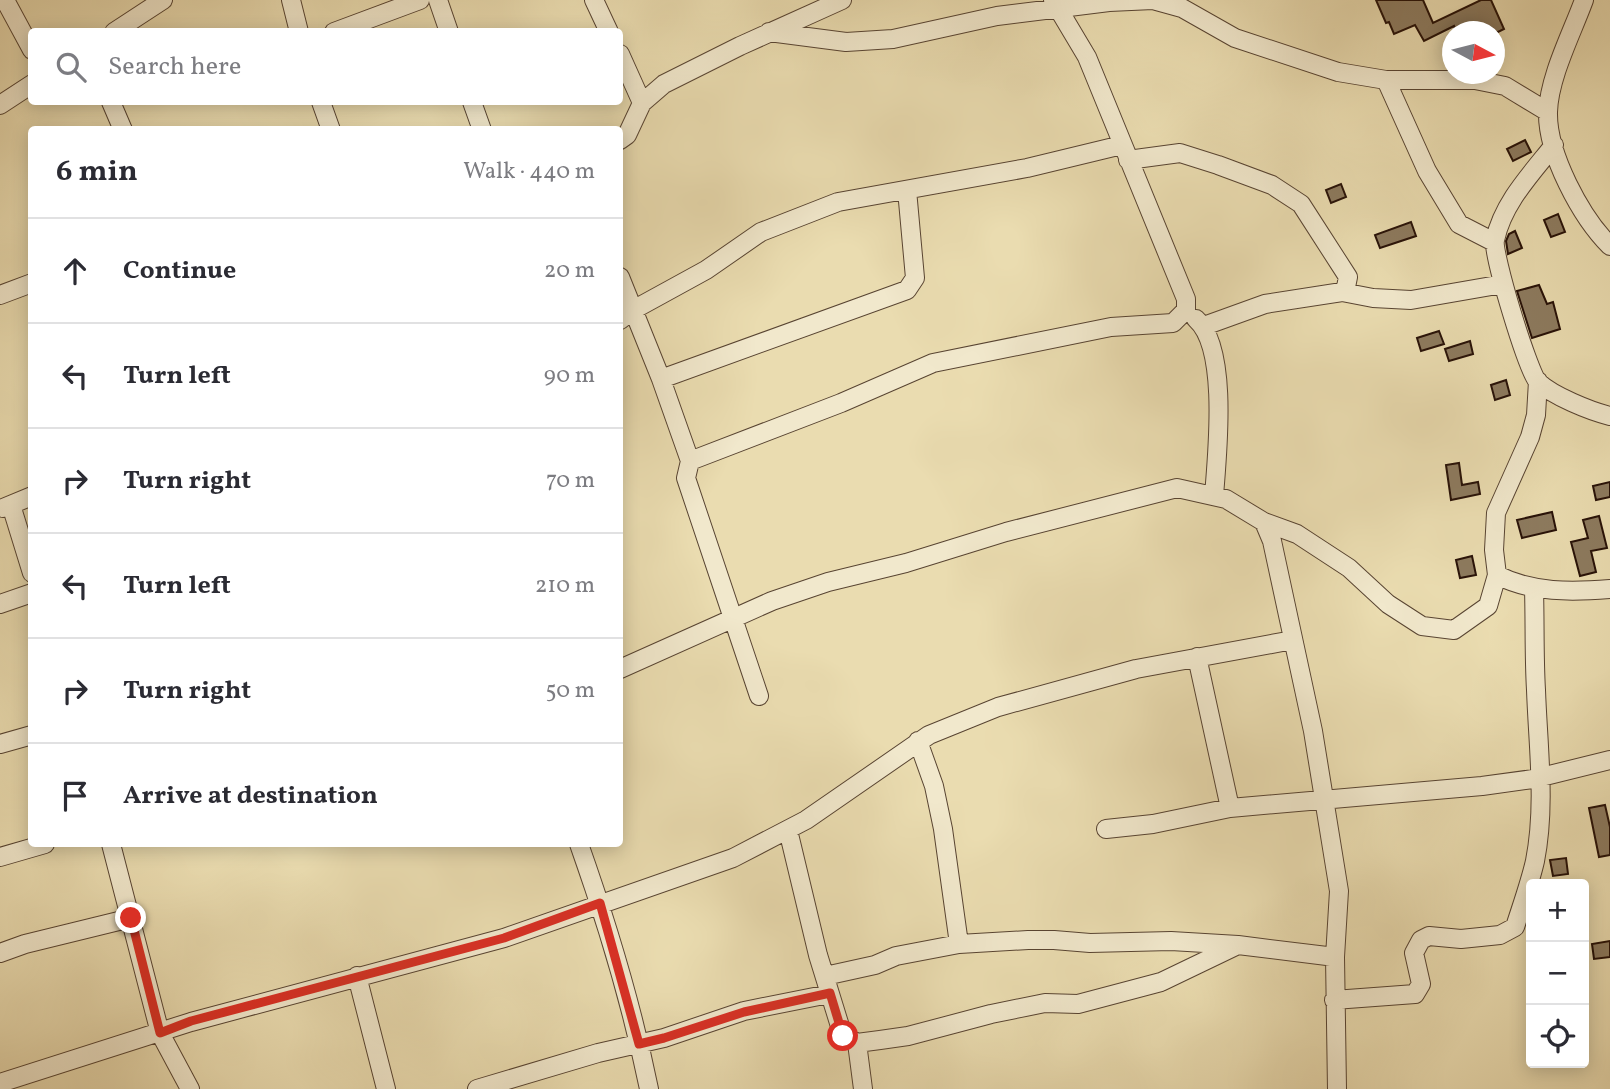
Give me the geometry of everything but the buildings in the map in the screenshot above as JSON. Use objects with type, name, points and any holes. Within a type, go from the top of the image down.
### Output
[{"type":"street","points":[[5,0],[28,43]]},
{"type":"street","points":[[120,28],[163,0]]},
{"type":"street","points":[[291,0],[298,28]]},
{"type":"street","points":[[345,28],[420,0]]},
{"type":"street","points":[[438,0],[448,28]]},
{"type":"street","points":[[594,0],[607,28]]},
{"type":"street","points":[[623,138],[627,135],[642,103],[664,84],[769,32],[842,0]]},
{"type":"street","points":[[769,32],[846,42],[893,39],[1055,5],[1153,0],[1182,8],[1235,38],[1338,72],[1386,80],[1475,80],[1505,86],[1548,112]]},
{"type":"street","points":[[1584,0],[1555,79],[1548,112],[1554,145],[1567,185],[1609,245]]},
{"type":"street","points":[[690,461],[841,403],[933,363],[1111,327],[1174,323],[1185,310],[1186,299],[1087,57],[1055,5]]},
{"type":"street","points":[[623,61],[642,103]]},
{"type":"street","points":[[1386,80],[1427,171],[1459,224],[1494,242]]},
{"type":"street","points":[[0,105],[28,87]]},
{"type":"street","points":[[112,105],[121,126]]},
{"type":"street","points":[[322,105],[330,126]]},
{"type":"street","points":[[473,105],[481,126]]},
{"type":"street","points":[[1554,145],[1518,189],[1504,214],[1494,242],[1503,284],[1530,368],[1538,382],[1586,410],[1610,416]]},
{"type":"street","points":[[626,315],[705,270],[761,232],[838,202],[1125,152],[1180,153],[1272,185],[1301,204],[1348,277],[1342,292]]},
{"type":"street","points":[[661,379],[907,289],[915,278],[908,190]]},
{"type":"street","points":[[0,295],[28,284]]},
{"type":"street","points":[[1204,326],[1265,304],[1342,292],[1373,298],[1411,300],[1503,284]]},
{"type":"street","points":[[623,296],[626,315],[661,379],[690,461],[686,478],[759,696]]},
{"type":"street","points":[[1185,310],[1204,326],[1215,360],[1219,428],[1214,496]]},
{"type":"street","points":[[623,668],[733,617],[828,582],[1177,488],[1226,499],[1264,522],[1297,534],[1349,568],[1388,604],[1422,626],[1454,630],[1488,606],[1497,575],[1494,550],[1496,513],[1530,437],[1536,415],[1538,382]]},
{"type":"street","points":[[28,498],[6,507],[28,563]]},
{"type":"street","points":[[1264,522],[1272,541],[1314,731],[1339,891],[1334,1000],[1337,1089]]},
{"type":"street","points":[[1497,575],[1514,584],[1534,589],[1610,589]]},
{"type":"street","points":[[1334,1000],[1415,994],[1421,984],[1414,953],[1421,940],[1429,936],[1461,939],[1500,934],[1515,927],[1535,859],[1541,777],[1534,589]]},
{"type":"street","points":[[0,604],[28,594]]},
{"type":"street","points":[[0,1083],[191,1021],[504,938],[733,858],[788,830],[929,734],[998,707],[1136,669],[1293,640]]},
{"type":"street","points":[[1197,657],[1230,808]]},
{"type":"street","points":[[0,744],[28,736]]},
{"type":"street","points":[[918,741],[933,786],[943,829],[959,944]]},
{"type":"street","points":[[1106,829],[1153,824],[1230,808],[1482,786],[1541,777],[1610,760]]},
{"type":"street","points":[[788,830],[843,1036],[857,1042],[908,1036],[1045,1003],[1078,1004],[1161,982],[1238,946]]},
{"type":"street","points":[[0,857],[35,847]]},
{"type":"street","points":[[112,847],[160,1033],[190,1089]]},
{"type":"street","points":[[580,847],[600,903],[649,1089]]},
{"type":"street","points":[[0,953],[131,918]]},
{"type":"street","points":[[825,976],[875,965],[896,956],[959,944],[1054,940],[1238,946],[1335,957]]},
{"type":"street","points":[[357,976],[386,1089]]},
{"type":"street","points":[[477,1089],[598,1053],[664,1038],[744,1012],[830,993]]},
{"type":"street","points":[[857,1042],[863,1089]]},
{"type":"route","points":[[131,918],[160,1033],[191,1021],[504,938],[600,903],[639,1044],[744,1012],[830,993],[843,1036]]}]
